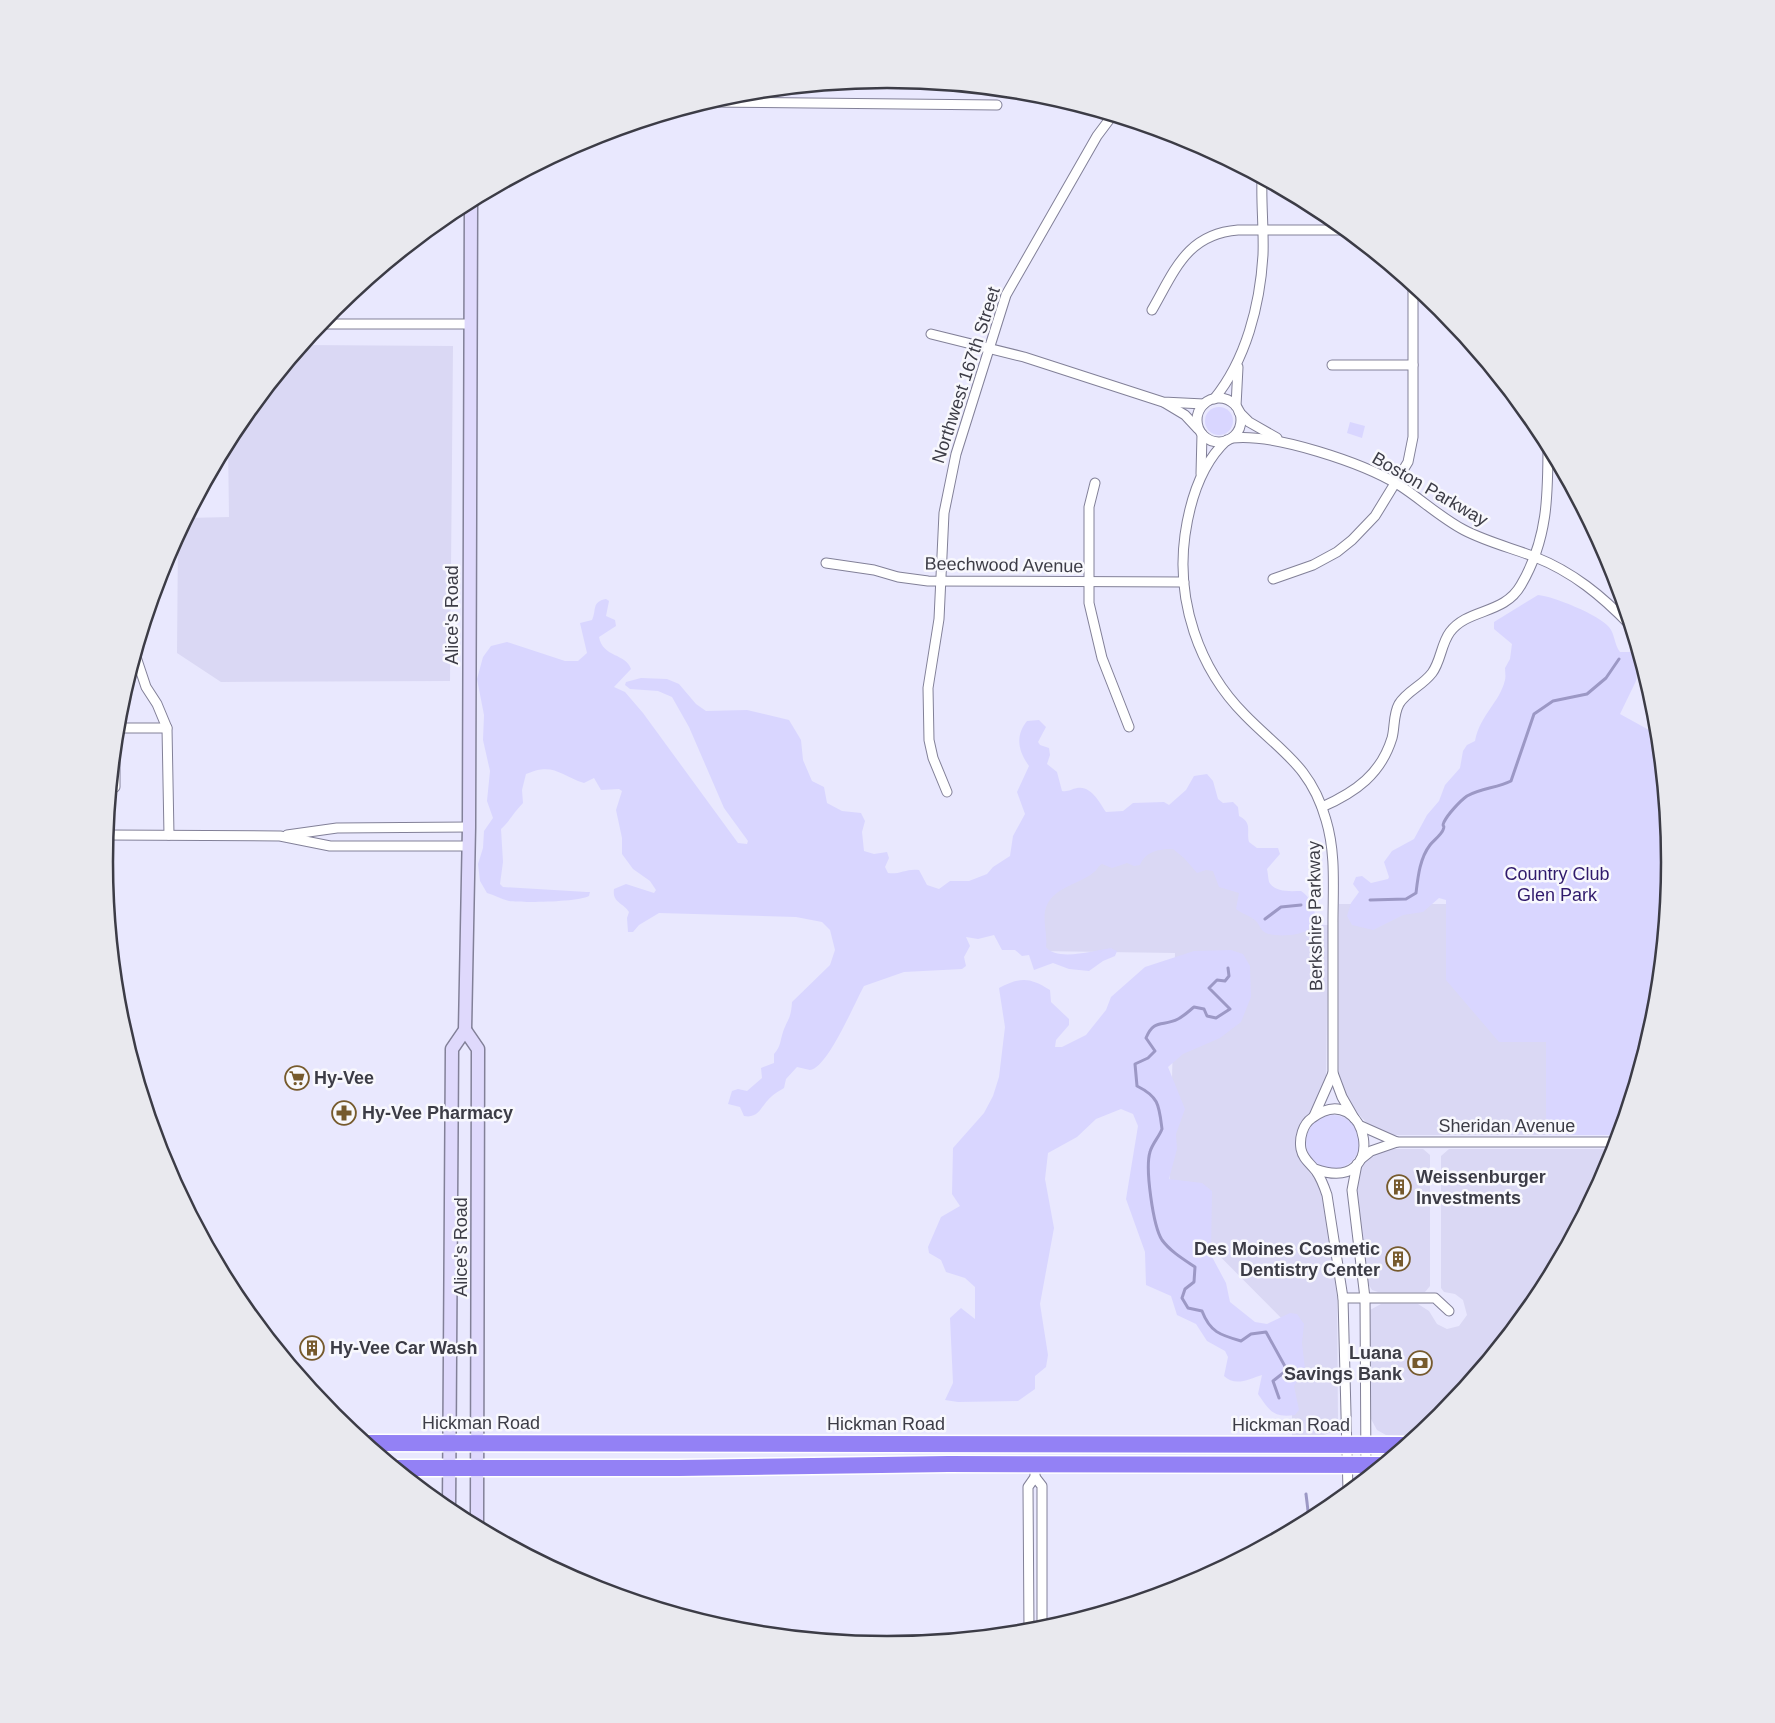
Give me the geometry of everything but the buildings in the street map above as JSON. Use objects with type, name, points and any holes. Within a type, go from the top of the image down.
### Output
[{"type":"highway","name":"Hickman Road","points":[[377,1443],[1347,1445],[1369,1462]]},
{"type":"highway","points":[[893,1464],[898,1458],[910,1454],[1026,1452],[1038,1449],[1040,1444]]},
{"type":"highway","points":[[1035,1471],[1038,1457],[1051,1452],[1172,1452],[1194,1450],[1198,1445]]},
{"type":"highway","name":"Hickman Road","points":[[407,1468],[679,1468],[893,1464],[1035,1471],[1348,1465],[1369,1462],[1383,1455]]},
{"type":"main road","name":"Alice's Road","points":[[449,1499],[452,1049],[465,1030],[472,209]]},
{"type":"main road","name":"Alice's Road","points":[[465,1030],[478,1049],[477,1518]]},
{"type":"street","points":[[736,102],[997,104]]},
{"type":"street","name":"Northwest 167th Street","points":[[947,792],[933,758],[928,721],[928,688],[939,619],[941,546],[949,484],[964,423],[991,347],[1006,295],[1097,136],[1109,120]]},
{"type":"street","points":[[931,334],[991,347],[1163,402],[1185,415],[1211,441],[1230,439],[1239,428],[1237,409],[1239,360],[1258,292],[1263,230],[1262,184]]},
{"type":"street","points":[[1152,310],[1180,262],[1191,248],[1205,237],[1222,231],[1335,230]]},
{"type":"street","points":[[1273,579],[1304,570],[1337,552],[1366,528],[1397,484],[1412,451],[1414,295]]},
{"type":"street","points":[[331,324],[471,324]]},
{"type":"street","points":[[1163,402],[1204,404],[1214,399],[1239,360]]},
{"type":"street","points":[[1332,365],[1413,365]]},
{"type":"street","points":[[1214,399],[1226,400],[1237,409]]},
{"type":"street","points":[[1201,432],[1197,419],[1204,404]]},
{"type":"street","name":"Boston Parkway","points":[[1237,409],[1248,422],[1282,441],[1360,467],[1397,484],[1464,530],[1534,556],[1561,569],[1585,584],[1621,617]]},
{"type":"street","name":"Berkshire Parkway","points":[[1201,432],[1200,477],[1186,526],[1184,582],[1192,626],[1210,669],[1244,714],[1296,762],[1316,793],[1322,808],[1333,856],[1333,1073],[1342,1097],[1354,1118]]},
{"type":"street","name":"Boston Parkway","points":[[1230,439],[1252,437],[1282,441]]},
{"type":"street","name":"Berkshire Parkway","points":[[1200,477],[1215,453],[1230,439]]},
{"type":"street","points":[[1322,808],[1354,792],[1374,774],[1387,752],[1393,735],[1396,712],[1400,703],[1433,672],[1450,632],[1459,623],[1504,604],[1521,585],[1534,556],[1546,515],[1548,458]]},
{"type":"street","points":[[1095,483],[1090,499],[1090,603],[1096,639],[1129,727]]},
{"type":"street","name":"Beechwood Avenue","points":[[826,563],[874,570],[910,580],[940,582],[1184,582]]},
{"type":"street","points":[[137,675],[157,704],[167,728],[169,835]]},
{"type":"street","points":[[125,728],[167,728]]},
{"type":"street","points":[[114,835],[280,836],[337,828],[468,827]]},
{"type":"street","points":[[280,836],[330,846],[468,846]]},
{"type":"street","name":"Berkshire Parkway","points":[[1314,1117],[1333,1073]]},
{"type":"street","points":[[1358,1162],[1341,1174],[1329,1174],[1315,1169],[1308,1164],[1300,1144],[1302,1132],[1314,1117],[1323,1111],[1336,1110],[1354,1118],[1361,1126],[1365,1145],[1358,1162],[1352,1190],[1365,1298],[1369,1462]]},
{"type":"street","name":"Sheridan Avenue","points":[[1361,1126],[1397,1142]]},
{"type":"street","name":"Sheridan Avenue","points":[[1358,1162],[1371,1151],[1397,1142],[1609,1142]]},
{"type":"street","points":[[1315,1169],[1327,1195],[1343,1298],[1348,1484]]},
{"type":"street","points":[[1343,1298],[1436,1298],[1449,1311]]},
{"type":"street","points":[[1035,1471],[1042,1486],[1042,1620]]},
{"type":"street","points":[[1029,1622],[1028,1487],[1035,1471]]},
{"type":"shaded area","points":[[311,345],[453,346],[450,681],[221,682],[177,653],[178,552],[194,518],[229,517],[228,456],[273,390]]},
{"type":"shaded area","points":[[1204,836],[1285,925],[1328,925],[1326,1080],[1313,1108],[1299,1127],[1296,1141],[1302,1162],[1322,1189],[1337,1296],[1338,1421],[1334,1431],[1324,1435],[1292,1436],[1292,1329],[1169,1205],[1175,953],[1037,951],[1035,900],[1074,837]]},
{"type":"shaded area","points":[[1339,904],[1446,904],[1447,980],[1546,1042],[1546,1135],[1391,1135],[1370,1126],[1361,1117],[1346,1098],[1339,1076]]},
{"type":"shaded area","points":[[1388,1149],[1423,1149],[1430,1155],[1430,1286],[1425,1292],[1378,1292],[1372,1290],[1367,1282],[1356,1187],[1361,1168],[1365,1162],[1375,1153]]},
{"type":"shaded area","points":[[1449,1149],[1606,1149],[1582,1204],[1558,1249],[1502,1333],[1435,1409],[1406,1436],[1386,1435],[1377,1430],[1371,1419],[1368,1394],[1370,1310],[1381,1304],[1418,1304],[1429,1311],[1437,1324],[1447,1329],[1459,1326],[1467,1315],[1463,1300],[1455,1294],[1444,1292],[1441,1288],[1441,1156]]},
{"type":"green space","points":[[1219,407],[1229,411],[1233,421],[1229,431],[1219,435],[1209,431],[1205,421],[1209,411]]},
{"type":"green space","points":[[1350,422],[1365,426],[1362,438],[1347,433]]},
{"type":"green space","name":"Country Club Glen Park","points":[[1538,595],[1564,602],[1604,622],[1611,630],[1620,652],[1632,652],[1637,671],[1636,681],[1620,714],[1650,731],[1660,811],[1662,862],[1660,912],[1655,963],[1647,1012],[1635,1062],[1611,1135],[1546,1135],[1546,1042],[1499,1042],[1446,980],[1446,900],[1439,898],[1423,912],[1403,915],[1373,930],[1352,925],[1347,916],[1351,903],[1359,892],[1353,884],[1356,877],[1362,876],[1371,883],[1388,879],[1384,862],[1392,851],[1414,839],[1427,815],[1439,801],[1445,785],[1460,768],[1463,751],[1467,745],[1475,741],[1481,724],[1499,695],[1505,680],[1505,668],[1510,659],[1512,644],[1494,629],[1494,622]]},
{"type":"green space","points":[[606,599],[609,601],[606,616],[615,620],[616,626],[599,637],[601,644],[605,649],[624,660],[631,669],[614,687],[625,692],[643,713],[738,843],[747,844],[748,841],[724,808],[689,727],[672,697],[658,691],[630,689],[625,685],[626,682],[641,678],[667,679],[679,684],[696,704],[706,711],[747,710],[789,720],[801,740],[803,760],[812,781],[824,787],[827,803],[842,811],[861,813],[865,821],[862,832],[864,851],[874,854],[887,852],[889,858],[885,867],[888,873],[919,870],[927,885],[939,889],[950,881],[969,881],[987,874],[993,867],[1010,856],[1013,836],[1025,814],[1017,792],[1029,766],[1022,755],[1019,744],[1021,732],[1027,721],[1039,720],[1046,727],[1038,742],[1040,745],[1049,748],[1050,755],[1047,764],[1057,772],[1062,791],[1077,788],[1087,789],[1106,812],[1123,811],[1133,803],[1164,802],[1169,805],[1186,790],[1194,776],[1207,774],[1213,781],[1218,799],[1223,803],[1233,802],[1238,807],[1239,816],[1248,824],[1249,842],[1257,848],[1278,848],[1280,854],[1267,869],[1269,882],[1279,890],[1301,891],[1309,899],[1315,915],[1312,926],[1304,932],[1293,935],[1266,933],[1254,919],[1236,909],[1239,893],[1219,887],[1213,871],[1206,870],[1197,873],[1173,849],[1149,854],[1140,865],[1134,866],[1127,863],[1112,868],[1102,864],[1088,876],[1062,890],[1051,899],[1045,910],[1046,947],[1059,954],[1087,953],[1111,948],[1117,951],[1115,956],[1103,961],[1089,971],[1069,969],[1053,963],[1034,970],[1029,955],[1022,956],[1015,950],[1002,950],[994,935],[978,939],[966,937],[970,946],[964,957],[966,966],[962,969],[904,972],[864,986],[840,1034],[817,1067],[810,1070],[797,1067],[786,1079],[784,1088],[770,1098],[759,1112],[753,1116],[744,1116],[740,1107],[728,1104],[732,1091],[738,1089],[747,1091],[762,1078],[761,1068],[774,1063],[774,1054],[779,1046],[790,1015],[792,1002],[830,965],[835,950],[830,930],[822,922],[796,917],[659,913],[639,925],[633,932],[628,932],[627,918],[629,912],[616,900],[614,889],[626,884],[654,893],[656,890],[650,881],[633,869],[622,854],[622,838],[616,810],[622,791],[619,789],[601,790],[594,778],[584,783],[550,769],[526,774],[522,790],[523,803],[501,829],[503,862],[500,884],[503,887],[590,892],[589,896],[563,901],[516,902],[487,893],[480,881],[478,864],[483,848],[484,831],[493,818],[487,801],[490,771],[483,740],[484,715],[477,679],[483,657],[491,646],[507,642],[565,661],[578,661],[587,653],[580,623],[592,620],[596,604]]},
{"type":"green space","points":[[1231,950],[1243,954],[1250,966],[1251,997],[1241,1022],[1220,1038],[1183,1054],[1168,1067],[1185,1109],[1176,1134],[1177,1149],[1169,1179],[1202,1183],[1212,1191],[1211,1255],[1226,1283],[1230,1302],[1255,1322],[1267,1324],[1290,1313],[1297,1314],[1304,1324],[1302,1343],[1305,1369],[1294,1386],[1299,1410],[1295,1415],[1288,1416],[1277,1414],[1269,1409],[1258,1394],[1262,1375],[1237,1382],[1224,1376],[1228,1357],[1225,1351],[1207,1341],[1196,1324],[1177,1315],[1171,1296],[1146,1285],[1145,1252],[1126,1199],[1138,1126],[1133,1114],[1121,1109],[1096,1119],[1077,1137],[1048,1153],[1045,1179],[1054,1228],[1040,1304],[1048,1355],[1046,1367],[1035,1376],[1035,1389],[1018,1401],[958,1402],[945,1400],[953,1383],[950,1318],[961,1308],[975,1319],[975,1287],[965,1278],[946,1272],[941,1260],[929,1253],[928,1247],[941,1217],[960,1206],[952,1194],[953,1148],[984,1113],[993,1096],[999,1077],[1005,1027],[999,988],[1019,980],[1025,980],[1050,990],[1051,1002],[1069,1019],[1069,1025],[1056,1040],[1055,1047],[1062,1047],[1086,1035],[1106,1010],[1111,997],[1145,967],[1194,951]]},
{"type":"green space","points":[[1328,1115],[1338,1115],[1348,1119],[1356,1127],[1360,1142],[1356,1157],[1348,1165],[1338,1169],[1328,1169],[1318,1165],[1310,1157],[1306,1147],[1306,1137],[1310,1127],[1318,1119]]},
{"type":"waterway","points":[[1370,900],[1406,899],[1416,893],[1424,856],[1430,845],[1442,832],[1444,822],[1451,812],[1467,796],[1511,781],[1534,714],[1553,701],[1587,694],[1606,678],[1619,659]]},
{"type":"waterway","points":[[1265,919],[1281,907],[1301,905]]},
{"type":"waterway","points":[[1228,968],[1229,976],[1225,981],[1217,980],[1209,988],[1230,1009],[1216,1018],[1207,1016],[1204,1009],[1194,1007],[1178,1019],[1156,1025],[1152,1028],[1146,1038],[1155,1051],[1148,1058],[1135,1064],[1137,1086],[1154,1098],[1159,1108],[1161,1121],[1162,1129],[1151,1149],[1148,1171],[1151,1197],[1159,1233],[1169,1248],[1195,1267],[1194,1282],[1185,1289],[1182,1298],[1188,1308],[1202,1311],[1212,1328],[1227,1337],[1241,1341],[1251,1334],[1266,1332],[1287,1370],[1273,1381],[1279,1398]]},
{"type":"waterway","points":[[1306,1494],[1308,1511]]},
{"type":"place","name":"Hy-Vee","points":[[297,1078]]},
{"type":"place","name":"Hy-Vee Pharmacy","points":[[344,1113]]},
{"type":"place","name":"Weissenburger Investments","points":[[1399,1187]]},
{"type":"place","name":"Des Moines Cosmetic Dentistry Center","points":[[1398,1259]]},
{"type":"place","name":"Hy-Vee Car Wash","points":[[312,1348]]},
{"type":"place","name":"Luana Savings Bank","points":[[1420,1363]]}]
